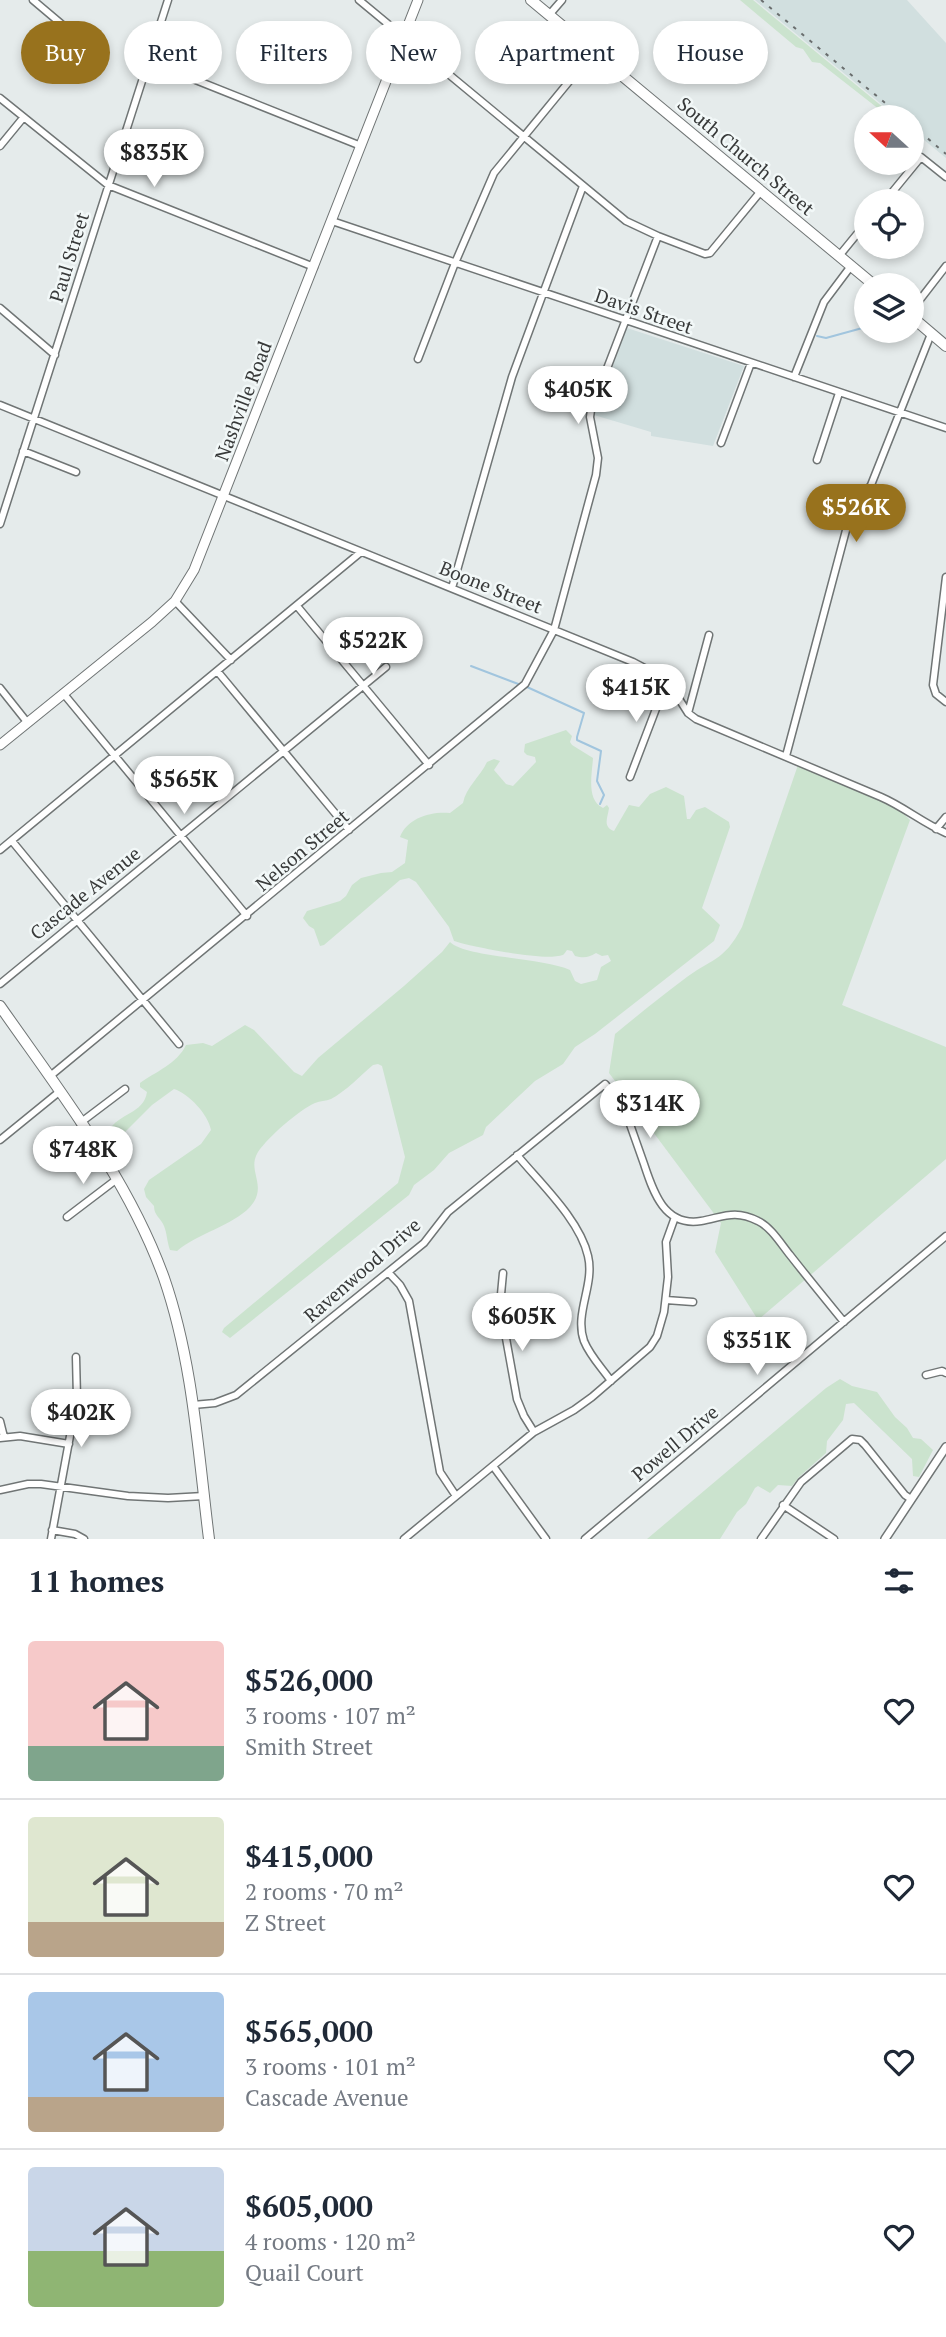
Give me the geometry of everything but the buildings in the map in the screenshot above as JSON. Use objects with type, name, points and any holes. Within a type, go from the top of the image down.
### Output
[{"type":"main road","name":"Nashville Road","points":[[410,21],[418,0]]},
{"type":"main road","name":"South Church Street","points":[[531,0],[556,21]]},
{"type":"main road","name":"Nashville Road","points":[[0,745],[152,622],[175,601],[194,570],[385,84]]},
{"type":"main road","name":"South Church Street","points":[[633,84],[859,273]]},
{"type":"main road","points":[[924,328],[946,346]]},
{"type":"main road","points":[[0,1007],[60,1091],[117,1179],[146,1236],[166,1286],[184,1349],[209,1539]]},
{"type":"street","points":[[33,0],[58,21]]},
{"type":"street","name":"Paul Street","points":[[161,21],[168,0]]},
{"type":"street","points":[[359,0],[385,21]]},
{"type":"street","points":[[549,15],[562,0]]},
{"type":"street","name":"Paul Street","points":[[0,524],[141,84]]},
{"type":"street","points":[[206,84],[361,146]]},
{"type":"street","points":[[461,84],[626,221],[697,252],[710,253],[761,191]]},
{"type":"street","points":[[418,359],[488,185],[500,165],[568,84]]},
{"type":"street","points":[[0,98],[108,185],[314,267]]},
{"type":"street","points":[[0,146],[23,118]]},
{"type":"street","points":[[895,189],[921,157],[946,177]]},
{"type":"street","points":[[452,588],[512,377],[583,186]]},
{"type":"street","name":"Davis Street","points":[[332,221],[946,428]]},
{"type":"street","name":"Nelson Street","points":[[49,1077],[520,690],[530,677],[554,630],[598,466],[591,410],[658,236]]},
{"type":"street","points":[[839,256],[854,238]]},
{"type":"street","points":[[794,377],[824,302],[851,266]]},
{"type":"street","points":[[924,294],[946,266]]},
{"type":"street","points":[[0,308],[55,355]]},
{"type":"street","points":[[786,757],[852,510],[871,485],[931,334]]},
{"type":"street","points":[[721,443],[751,363]]},
{"type":"street","points":[[817,460],[839,393]]},
{"type":"street","name":"Boone Street","points":[[0,405],[633,662],[667,680],[688,713]]},
{"type":"street","points":[[23,451],[76,472]]},
{"type":"street","points":[[0,850],[361,552]]},
{"type":"street","points":[[946,577],[933,685],[936,694],[946,702]]},
{"type":"street","points":[[175,601],[231,660]]},
{"type":"street","points":[[297,606],[429,765]]},
{"type":"street","points":[[709,635],[688,713],[696,719],[896,803],[946,833]]},
{"type":"street","name":"Cascade Avenue","points":[[0,984],[386,667]]},
{"type":"street","points":[[218,672],[349,831]]},
{"type":"street","points":[[630,777],[667,680]]},
{"type":"street","points":[[0,688],[27,722]]},
{"type":"street","points":[[63,693],[247,916]]},
{"type":"street","points":[[936,829],[946,817]]},
{"type":"street","points":[[12,841],[179,1044]]},
{"type":"street","name":"Ravenwood Drive","points":[[193,1405],[227,1400],[236,1395],[424,1243],[447,1212],[605,1084],[614,1092],[626,1113],[653,1193],[659,1204],[675,1217]]},
{"type":"street","points":[[80,1123],[125,1089]]},
{"type":"street","points":[[0,1140],[60,1091]]},
{"type":"street","points":[[517,1156],[573,1223],[584,1244],[590,1267],[590,1280],[582,1318],[584,1339],[589,1351],[611,1381]]},
{"type":"street","points":[[67,1217],[117,1179]]},
{"type":"street","points":[[404,1539],[534,1432],[574,1410],[638,1359],[657,1336],[666,1300],[666,1242],[675,1217],[689,1222],[724,1214],[737,1214],[760,1221],[844,1322]]},
{"type":"street","name":"Powell Drive","points":[[585,1539],[946,1236]]},
{"type":"street","points":[[388,1272],[409,1301],[440,1472],[456,1496]]},
{"type":"street","points":[[503,1273],[500,1305],[517,1399],[534,1432]]},
{"type":"street","points":[[666,1300],[693,1302]]},
{"type":"street","points":[[51,1539],[77,1398],[76,1357]]},
{"type":"street","points":[[926,1375],[942,1371],[946,1373]]},
{"type":"street","points":[[0,1421],[2,1438],[20,1436],[69,1444]]},
{"type":"street","points":[[761,1539],[801,1482],[846,1443],[856,1439],[865,1445],[911,1499]]},
{"type":"street","points":[[885,1539],[946,1447]]},
{"type":"street","points":[[493,1466],[546,1539]]},
{"type":"street","points":[[0,1490],[28,1484],[128,1496],[204,1496]]},
{"type":"street","points":[[783,1505],[834,1539]]},
{"type":"street","points":[[52,1530],[75,1534],[84,1539]]},
{"type":"shaded area","points":[[755,0],[907,0],[946,43],[946,158],[924,140],[924,105],[882,105]]},
{"type":"shaded area","points":[[627,328],[744,366],[713,446],[651,436],[651,432],[594,415]]},
{"type":"green space","points":[[740,0],[753,0],[880,105],[874,105],[820,63],[812,62],[803,49],[796,47]]},
{"type":"green space","points":[[566,730],[572,736],[572,745],[593,758],[592,793],[598,804],[603,808],[607,805],[609,808],[607,821],[610,829],[614,831],[629,805],[639,807],[650,794],[666,787],[684,796],[687,819],[690,819],[696,810],[705,807],[729,822],[730,827],[702,908],[720,925],[714,941],[575,1047],[563,1064],[535,1081],[486,1127],[483,1135],[449,1153],[434,1170],[414,1185],[409,1195],[230,1338],[222,1332],[224,1328],[398,1183],[405,1157],[382,1066],[373,1065],[337,1096],[308,1106],[276,1132],[255,1159],[258,1192],[250,1207],[243,1214],[177,1251],[170,1250],[164,1226],[144,1189],[149,1180],[201,1144],[211,1130],[206,1118],[192,1100],[174,1089],[152,1105],[121,1136],[112,1136],[109,1131],[118,1120],[136,1109],[145,1099],[147,1092],[140,1087],[140,1083],[171,1062],[186,1045],[203,1043],[212,1046],[245,1025],[254,1030],[294,1072],[302,1076],[318,1058],[404,986],[450,942],[472,951],[542,962],[570,970],[575,981],[581,984],[597,980],[601,967],[611,961],[608,955],[596,953],[581,957],[567,950],[562,955],[549,957],[522,955],[454,941],[449,927],[416,882],[409,878],[400,880],[324,945],[320,946],[314,929],[303,918],[307,911],[340,901],[361,878],[392,872],[405,863],[408,840],[400,837],[403,830],[421,817],[450,813],[463,803],[467,792],[487,762],[494,759],[500,761],[494,770],[506,784],[513,786],[536,762],[535,757],[524,752],[525,744]]},
{"type":"green space","points":[[798,765],[899,809],[910,820],[842,1005],[946,1047],[946,1159],[758,1320],[715,1252],[721,1223],[609,1073],[615,1034],[683,980],[716,959],[735,939],[742,927]]},
{"type":"green space","points":[[840,1379],[852,1386],[877,1392],[913,1438],[921,1439],[933,1450],[919,1477],[913,1476],[912,1459],[854,1403],[846,1404],[843,1420],[827,1441],[826,1453],[792,1486],[778,1485],[770,1493],[758,1486],[755,1488],[720,1539],[647,1539],[826,1388]]},
{"type":"waterway","points":[[817,336],[826,338],[854,330]]},
{"type":"waterway","points":[[471,666],[521,685]]},
{"type":"waterway","points":[[527,687],[584,713],[577,740],[601,751],[597,781],[604,795],[600,804]]},
{"type":"railway","points":[[761,0],[888,105]]},
{"type":"railway","points":[[924,135],[946,154]]}]
